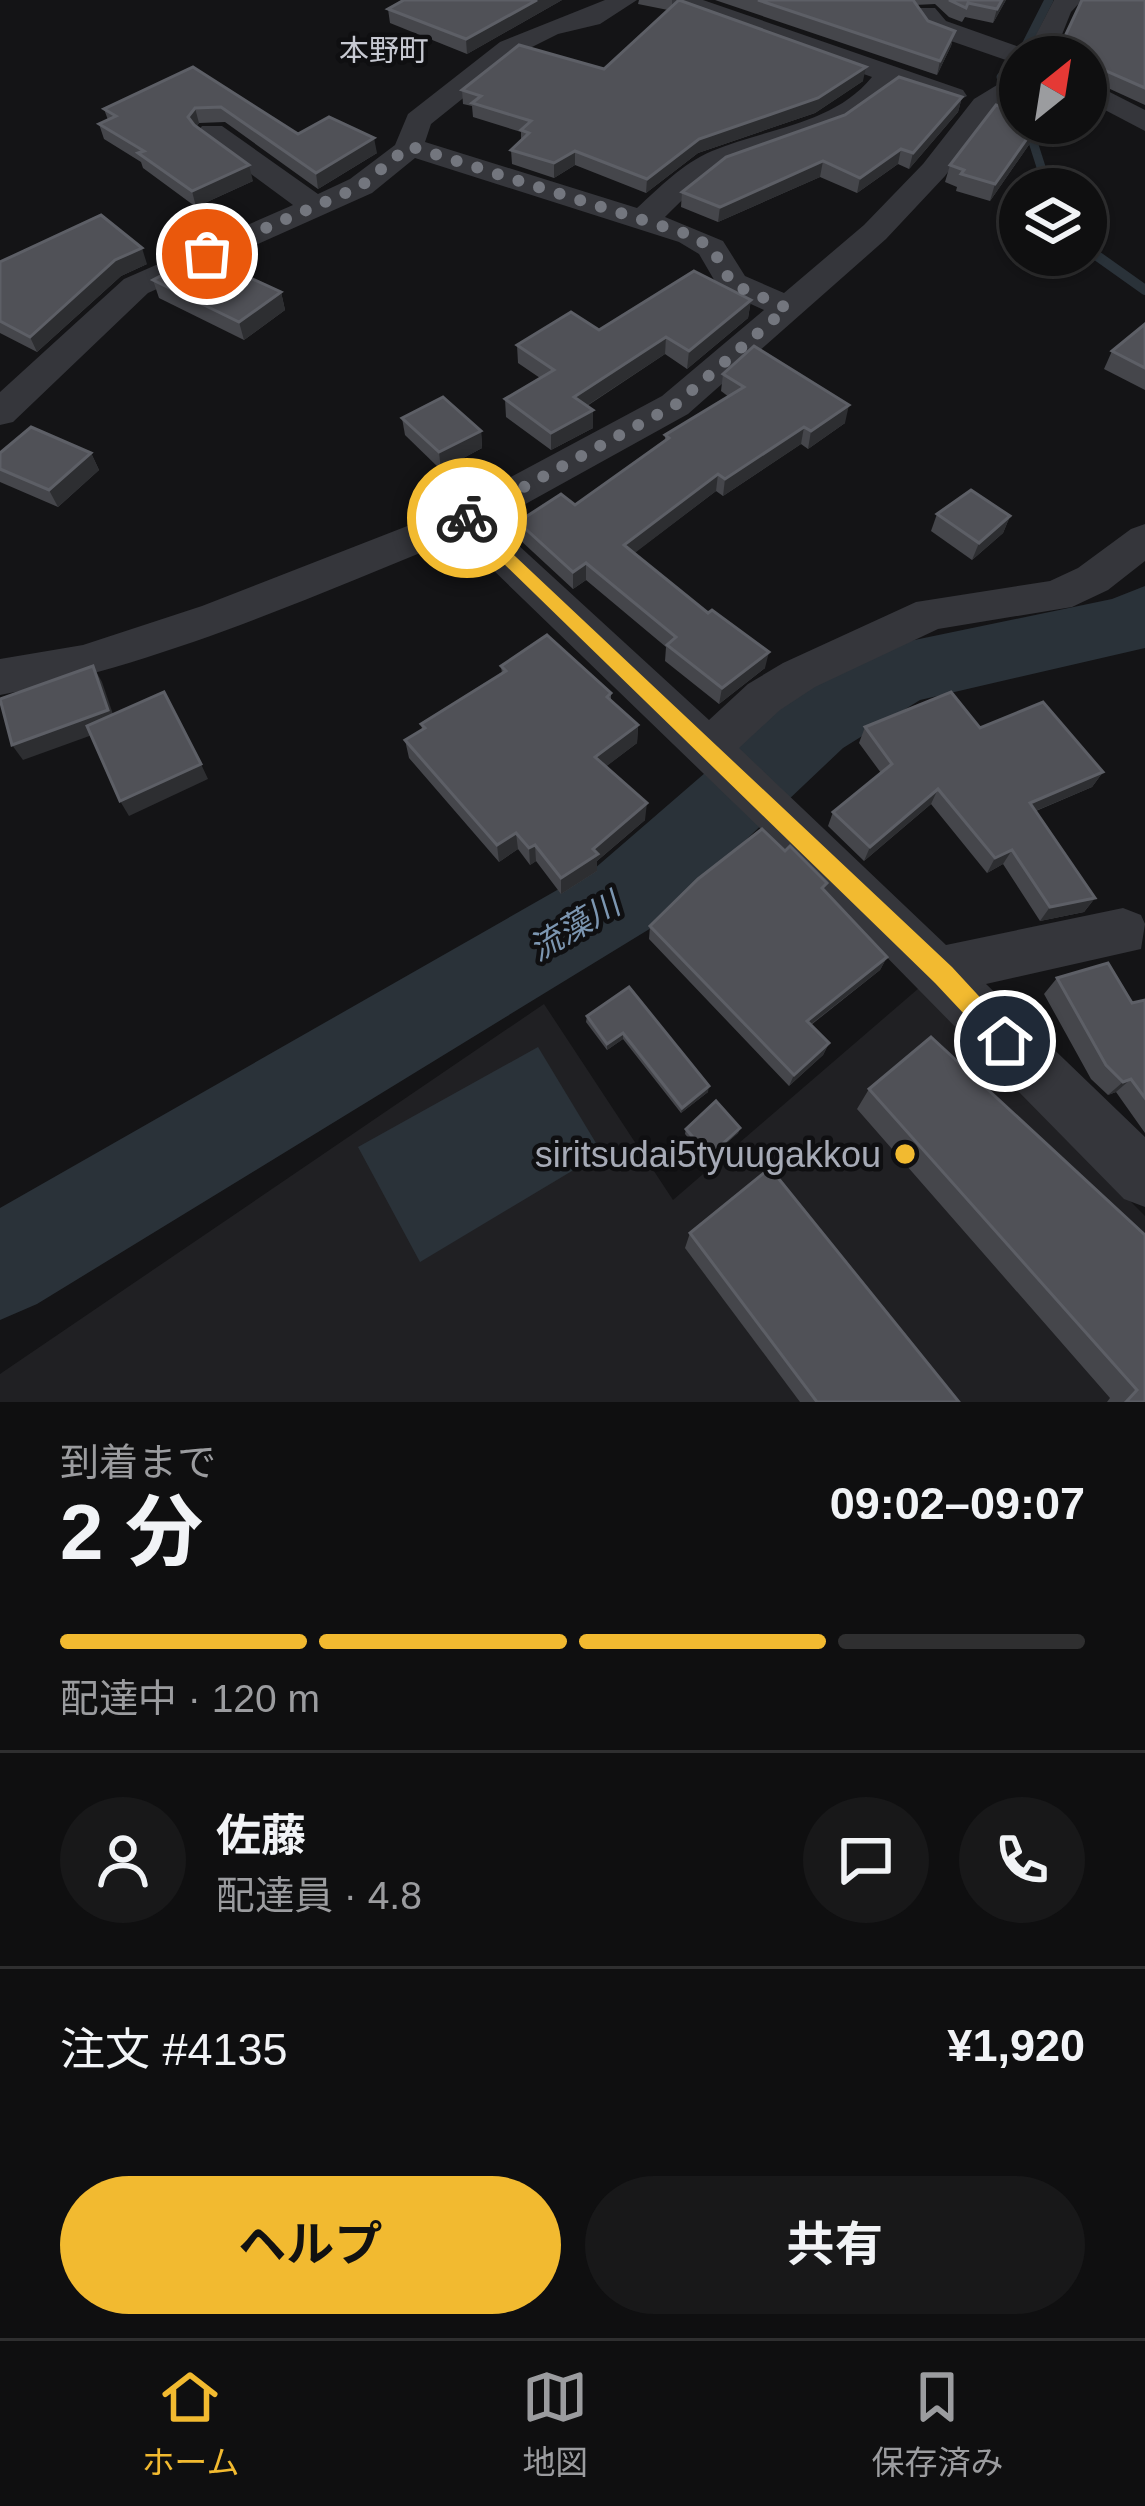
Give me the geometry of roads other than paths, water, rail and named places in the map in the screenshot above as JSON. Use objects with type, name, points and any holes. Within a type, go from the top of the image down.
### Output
[{"type":"street","points":[[0,413],[136,286],[361,186],[409,146],[418,120],[509,48],[549,28],[591,18],[623,0]]},
{"type":"street","points":[[678,0],[721,5],[888,76],[984,106]]},
{"type":"street","points":[[1041,36],[1069,0]]},
{"type":"street","points":[[926,13],[937,27],[999,52]]},
{"type":"street","points":[[644,219],[698,170],[828,120],[877,95],[888,76]]},
{"type":"street","points":[[0,677],[83,662],[217,618],[465,519],[675,405],[875,232],[934,170],[999,89]]},
{"type":"street","points":[[1107,100],[1145,122]]},
{"type":"street","points":[[212,132],[314,205]]},
{"type":"street","points":[[409,146],[644,219],[712,248],[732,284],[787,308]]},
{"type":"street","points":[[465,519],[782,818],[1145,1178]]},
{"type":"street","points":[[711,751],[782,686],[837,657],[931,614],[1057,596],[1094,579],[1145,539]]},
{"type":"street","points":[[944,975],[961,964],[1123,932]]},
{"type":"waterway","points":[[1031,36],[1049,0]]},
{"type":"waterway","points":[[1034,144],[1041,168]]},
{"type":"waterway","points":[[1107,263],[1145,290]]},
{"type":"waterway","name":"流藻川","points":[[0,1267],[625,897],[815,725],[900,674],[1133,623],[1145,614]]},
{"type":"place","name":"siritsudai5tyuugakkou","points":[[905,1154]]},
{"type":"district","name":"本野町","points":[[384,51]]}]
